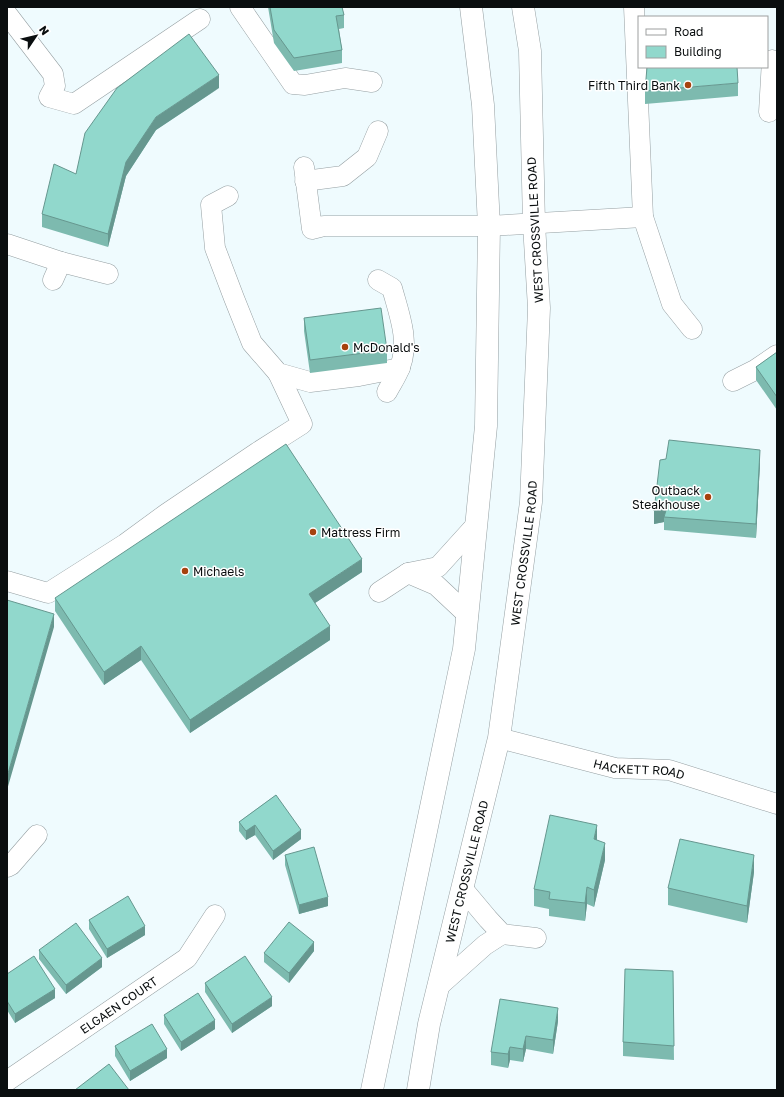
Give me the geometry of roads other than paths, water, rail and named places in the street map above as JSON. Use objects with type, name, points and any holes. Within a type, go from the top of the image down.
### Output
[{"type":"main road","points":[[372,1090],[464,649],[486,426],[490,226],[484,105],[471,7]]},
{"type":"main road","name":"WEST CROSSVILLE ROAD","points":[[418,1090],[429,1024],[499,738],[531,502],[539,308],[534,224],[530,51],[523,7]]},
{"type":"street","points":[[240,7],[293,84],[305,85],[345,78],[372,82]]},
{"type":"street","points":[[634,7],[643,217],[672,304],[692,329]]},
{"type":"street","points":[[7,14],[53,74],[55,86],[49,97],[74,104],[200,18]]},
{"type":"street","points":[[769,112],[772,60]]},
{"type":"street","points":[[378,131],[367,157],[343,176],[305,174],[312,229],[324,226],[490,226],[643,217]]},
{"type":"street","points":[[7,581],[48,592],[125,544],[166,514],[302,424],[278,373],[252,343],[215,248],[211,205],[228,196]]},
{"type":"street","points":[[7,244],[57,271],[108,274]]},
{"type":"street","points":[[378,280],[392,288],[403,327],[405,348],[400,368],[386,392]]},
{"type":"street","points":[[733,381],[755,370],[777,355]]},
{"type":"street","points":[[278,373],[310,382],[359,376],[400,368]]},
{"type":"street","points":[[379,592],[408,573],[438,567],[476,525]]},
{"type":"street","points":[[408,573],[436,585],[468,615]]},
{"type":"street","name":"HACKETT ROAD","points":[[499,738],[615,768],[669,770],[777,804]]},
{"type":"street","points":[[7,868],[37,835]]},
{"type":"street","points":[[462,888],[502,934],[536,938]]},
{"type":"street","name":"ELGAEN COURT","points":[[7,1081],[187,958],[215,915]]},
{"type":"street","points":[[439,986],[485,946],[502,934]]},
{"type":"place","name":"Fifth Third Bank","points":[[688,85]]},
{"type":"place","name":"McDonald's","points":[[345,347]]},
{"type":"place","name":"Outback Steakhouse","points":[[708,497]]},
{"type":"place","name":"Mattress Firm","points":[[313,532]]},
{"type":"place","name":"Michaels","points":[[185,571]]}]
